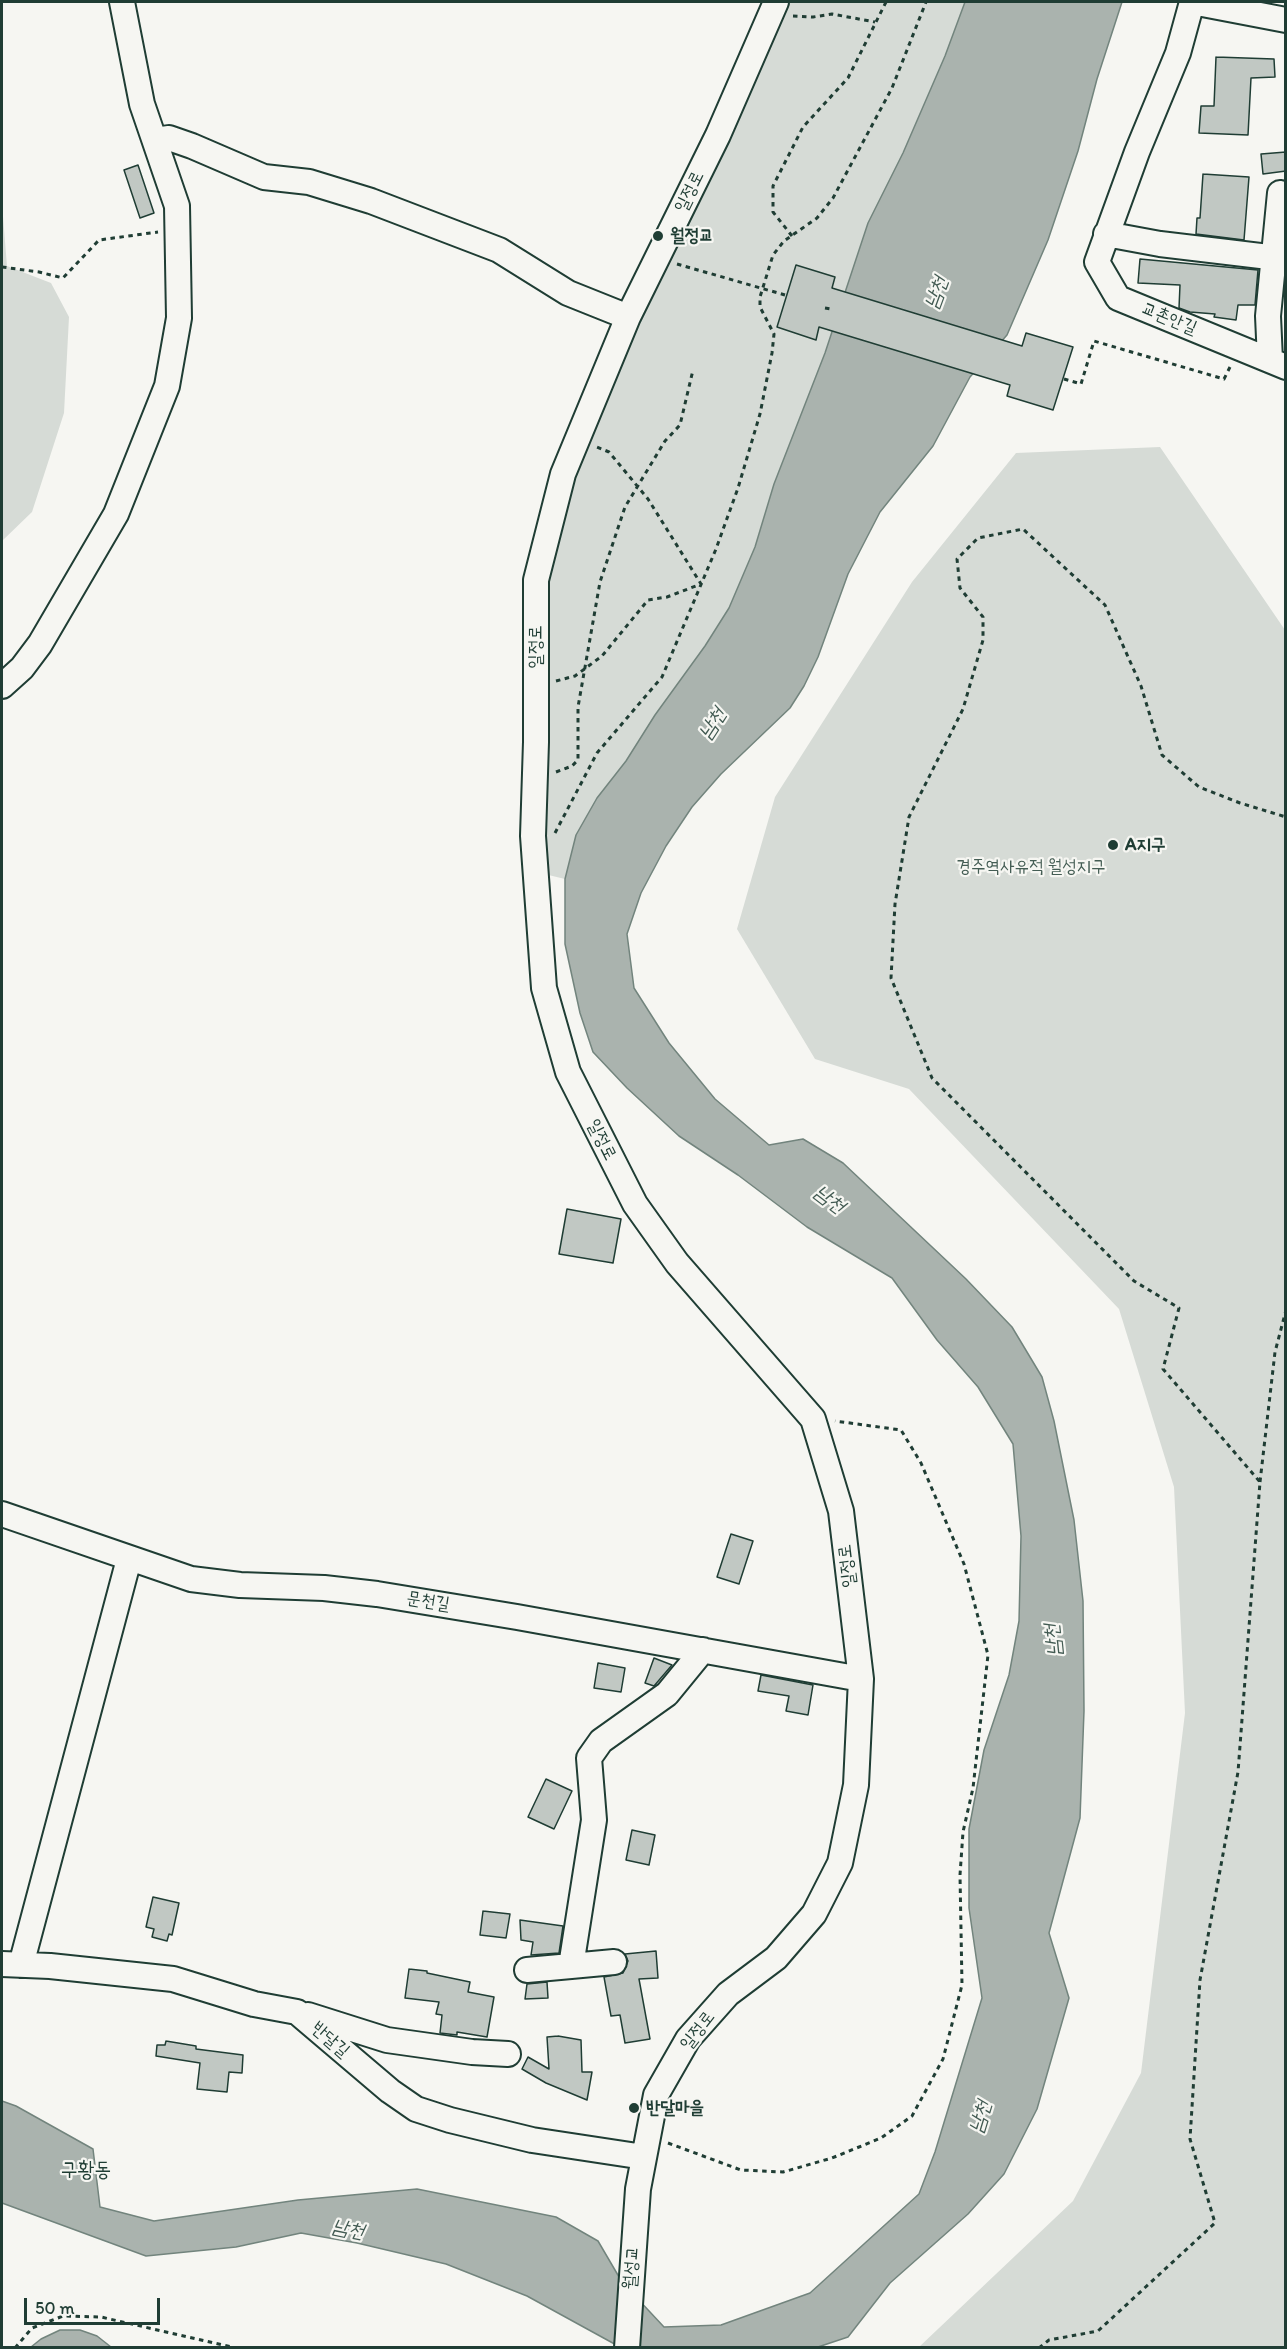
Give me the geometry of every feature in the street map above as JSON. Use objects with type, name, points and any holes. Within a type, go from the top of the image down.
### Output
[{"type":"street","points":[[2,686],[22,668],[40,644],[116,514],[166,386],[179,318],[177,206],[142,104],[122,2]]},
{"type":"street","name":"교촌안길","points":[[1278,364],[1118,298],[1097,262],[1178,52],[1192,2],[1286,20]]},
{"type":"street","name":"일정로","points":[[638,2189],[656,2095],[688,2039],[728,1994],[776,1958],[814,1914],[840,1863],[856,1785],[861,1679],[841,1511],[813,1419],[677,1263],[635,1204],[568,1072],[544,988],[533,836],[536,742],[536,580],[563,474],[628,317],[718,135],[784,9]]},
{"type":"street","points":[[154,140],[169,138],[264,177],[309,182],[371,201],[499,250],[568,293],[628,317]]},
{"type":"street","points":[[1278,364],[1268,316],[1280,259],[1280,193]]},
{"type":"street","points":[[1106,234],[1171,246],[1280,259]]},
{"type":"street","name":"문천길","points":[[2,1514],[191,1579],[240,1586],[324,1588],[377,1594],[861,1679]]},
{"type":"street","points":[[11,1964],[129,1559]]},
{"type":"street","points":[[572,1966],[594,1820],[589,1758],[601,1741],[667,1694],[703,1650]]},
{"type":"street","points":[[527,1970],[614,1962]]},
{"type":"street","name":"반달길","points":[[11,1964],[173,1979],[254,2004],[297,2012],[390,2091],[416,2109],[450,2120],[532,2140],[646,2146]]},
{"type":"street","points":[[297,2012],[387,2040],[472,2052],[508,2054]]},
{"type":"street","name":"월성교","points":[[627,2348],[638,2189]]},
{"type":"path","points":[[792,236],[773,212],[773,186],[803,127],[848,78],[886,2]]},
{"type":"path","points":[[551,841],[597,753],[662,677],[738,488],[760,414],[774,334],[760,307],[762,289],[772,255],[784,241],[817,218],[833,198],[892,88],[926,2]]},
{"type":"path","points":[[784,9],[813,17],[832,14],[876,22]]},
{"type":"path","points":[[2,267],[63,278],[99,240],[158,232]]},
{"type":"path","points":[[657,258],[784,295]]},
{"type":"path","points":[[1064,379],[1081,384],[1094,341],[1224,379],[1239,347]]},
{"type":"path","points":[[554,772],[572,766],[578,760],[578,707],[600,582],[625,507],[665,441],[680,425],[693,370]]},
{"type":"path","points":[[590,443],[609,452],[648,499],[701,584]]},
{"type":"path","points":[[1260,1482],[1163,1369],[1179,1308],[1134,1281],[932,1078],[891,978],[895,904],[909,817],[963,710],[983,640],[983,617],[960,588],[957,559],[978,538],[1023,529],[1105,605],[1141,686],[1162,755],[1199,787],[1286,817]]},
{"type":"path","points":[[550,683],[575,676],[602,656],[648,600],[667,597],[701,584]]},
{"type":"path","points":[[555,819],[556,830]]},
{"type":"path","points":[[1039,2348],[1049,2340],[1098,2331],[1215,2223],[1190,2139],[1200,1980],[1238,1772],[1260,1482],[1275,1352],[1286,1310]]},
{"type":"path","points":[[646,2146],[741,2170],[783,2172],[832,2158],[881,2138],[912,2116],[943,2059],[962,1985],[960,1875],[963,1832],[974,1788],[988,1655],[964,1564],[921,1463],[901,1430],[813,1419]]},
{"type":"path","points":[[15,2348],[32,2328],[63,2316],[101,2317],[236,2348]]},
{"type":"green space","points":[[774,2],[965,2],[945,56],[903,153],[868,223],[825,353],[774,484],[755,547],[729,608],[626,761],[597,798],[576,835],[565,879],[536,872],[536,580],[563,474]]},
{"type":"green space","points":[[2,204],[7,266],[51,283],[69,317],[64,413],[32,512],[2,541]]},
{"type":"green space","name":"경주역사유적 월성지구","points":[[1160,447],[1285,630],[1285,2347],[919,2347],[1073,2201],[1141,2073],[1185,1713],[1174,1487],[1119,1309],[909,1089],[815,1059],[737,929],[775,797],[912,582],[1016,453]]},
{"type":"water","name":"남천","points":[[965,2],[1122,2],[1097,79],[1078,151],[1048,240],[1007,335],[970,377],[933,446],[880,512],[848,574],[818,657],[804,686],[790,708],[721,774],[692,807],[666,846],[641,893],[627,934],[634,988],[669,1043],[715,1099],[769,1145],[803,1139],[843,1163],[966,1279],[1012,1327],[1042,1377],[1054,1421],[1074,1520],[1083,1601],[1084,1711],[1080,1818],[1049,1933],[1069,1998],[1037,2109],[1004,2174],[968,2214],[890,2283],[848,2337],[815,2348],[620,2347],[527,2296],[446,2264],[357,2243],[301,2233],[236,2247],[146,2256],[2,2203],[2,2101],[16,2106],[93,2149],[100,2207],[154,2221],[298,2200],[417,2189],[556,2217],[598,2241],[622,2282],[664,2327],[721,2325],[810,2293],[919,2194],[935,2152],[982,1998],[969,1908],[969,1829],[984,1750],[1009,1675],[1019,1621],[1021,1536],[1013,1444],[978,1387],[937,1340],[892,1278],[807,1227],[738,1175],[679,1136],[627,1088],[593,1052],[580,1013],[565,944],[565,879],[576,835],[597,798],[626,761],[729,608],[755,547],[774,484],[825,353],[868,223],[903,153],[945,56]]},
{"type":"water","points":[[60,2330],[80,2330],[97,2336],[111,2347],[31,2347],[41,2339]]},
{"type":"building","points":[[1216,57],[1274,59],[1275,77],[1251,78],[1248,135],[1199,133],[1201,106],[1214,106]]},
{"type":"building","points":[[1286,152],[1286,171],[1263,174],[1261,154]]},
{"type":"building","points":[[138,165],[154,213],[140,218],[124,170]]},
{"type":"building","points":[[1203,174],[1249,177],[1244,240],[1196,234],[1197,218],[1200,218]]},
{"type":"building","points":[[1140,259],[1258,270],[1255,305],[1238,305],[1236,320],[1179,308],[1180,285],[1138,283]]},
{"type":"building","points":[[796,265],[835,277],[832,288],[1022,346],[1026,333],[1073,347],[1053,410],[1007,396],[1010,385],[819,327],[816,340],[777,327]]},
{"type":"building","points":[[567,1209],[621,1219],[613,1263],[559,1254]]},
{"type":"building","points":[[731,1534],[753,1541],[739,1584],[717,1577]]},
{"type":"building","points":[[654,1658],[672,1665],[654,1686],[645,1683]]},
{"type":"building","points":[[598,1663],[625,1668],[621,1692],[594,1688]]},
{"type":"building","points":[[761,1675],[813,1685],[808,1715],[786,1711],[789,1696],[758,1691]]},
{"type":"building","points":[[546,1779],[572,1791],[554,1829],[528,1817]]},
{"type":"building","points":[[632,1830],[655,1835],[649,1865],[626,1860]]},
{"type":"building","points":[[153,1897],[179,1903],[172,1935],[169,1934],[167,1941],[152,1937],[154,1929],[146,1927]]},
{"type":"building","points":[[483,1911],[510,1914],[506,1938],[480,1935]]},
{"type":"building","points":[[520,1920],[563,1926],[559,1953],[531,1955],[533,1942],[521,1940]]},
{"type":"building","points":[[656,1951],[658,1978],[639,1979],[650,2039],[625,2043],[620,2015],[611,2016],[604,1977],[623,1973],[628,1961],[625,1954]]},
{"type":"building","points":[[409,1969],[470,1982],[468,1992],[494,1997],[487,2037],[457,2032],[457,2035],[440,2033],[442,2015],[436,2014],[439,2002],[405,1998]]},
{"type":"building","points":[[547,1982],[548,1998],[525,1999],[527,1984]]},
{"type":"building","points":[[558,2036],[581,2040],[582,2072],[592,2072],[587,2100],[546,2083],[522,2069],[528,2057],[549,2069],[547,2037]]},
{"type":"building","points":[[166,2041],[196,2046],[196,2049],[243,2055],[242,2073],[229,2072],[227,2092],[197,2089],[200,2063],[156,2056],[157,2045],[165,2045]]},
{"type":"place","name":"월정교","points":[[658,236]]},
{"type":"place","name":"A지구","points":[[1113,845]]},
{"type":"place","name":"반달마을","points":[[634,2108]]},
{"type":"district","name":"구황동","points":[[86,2171]]}]
